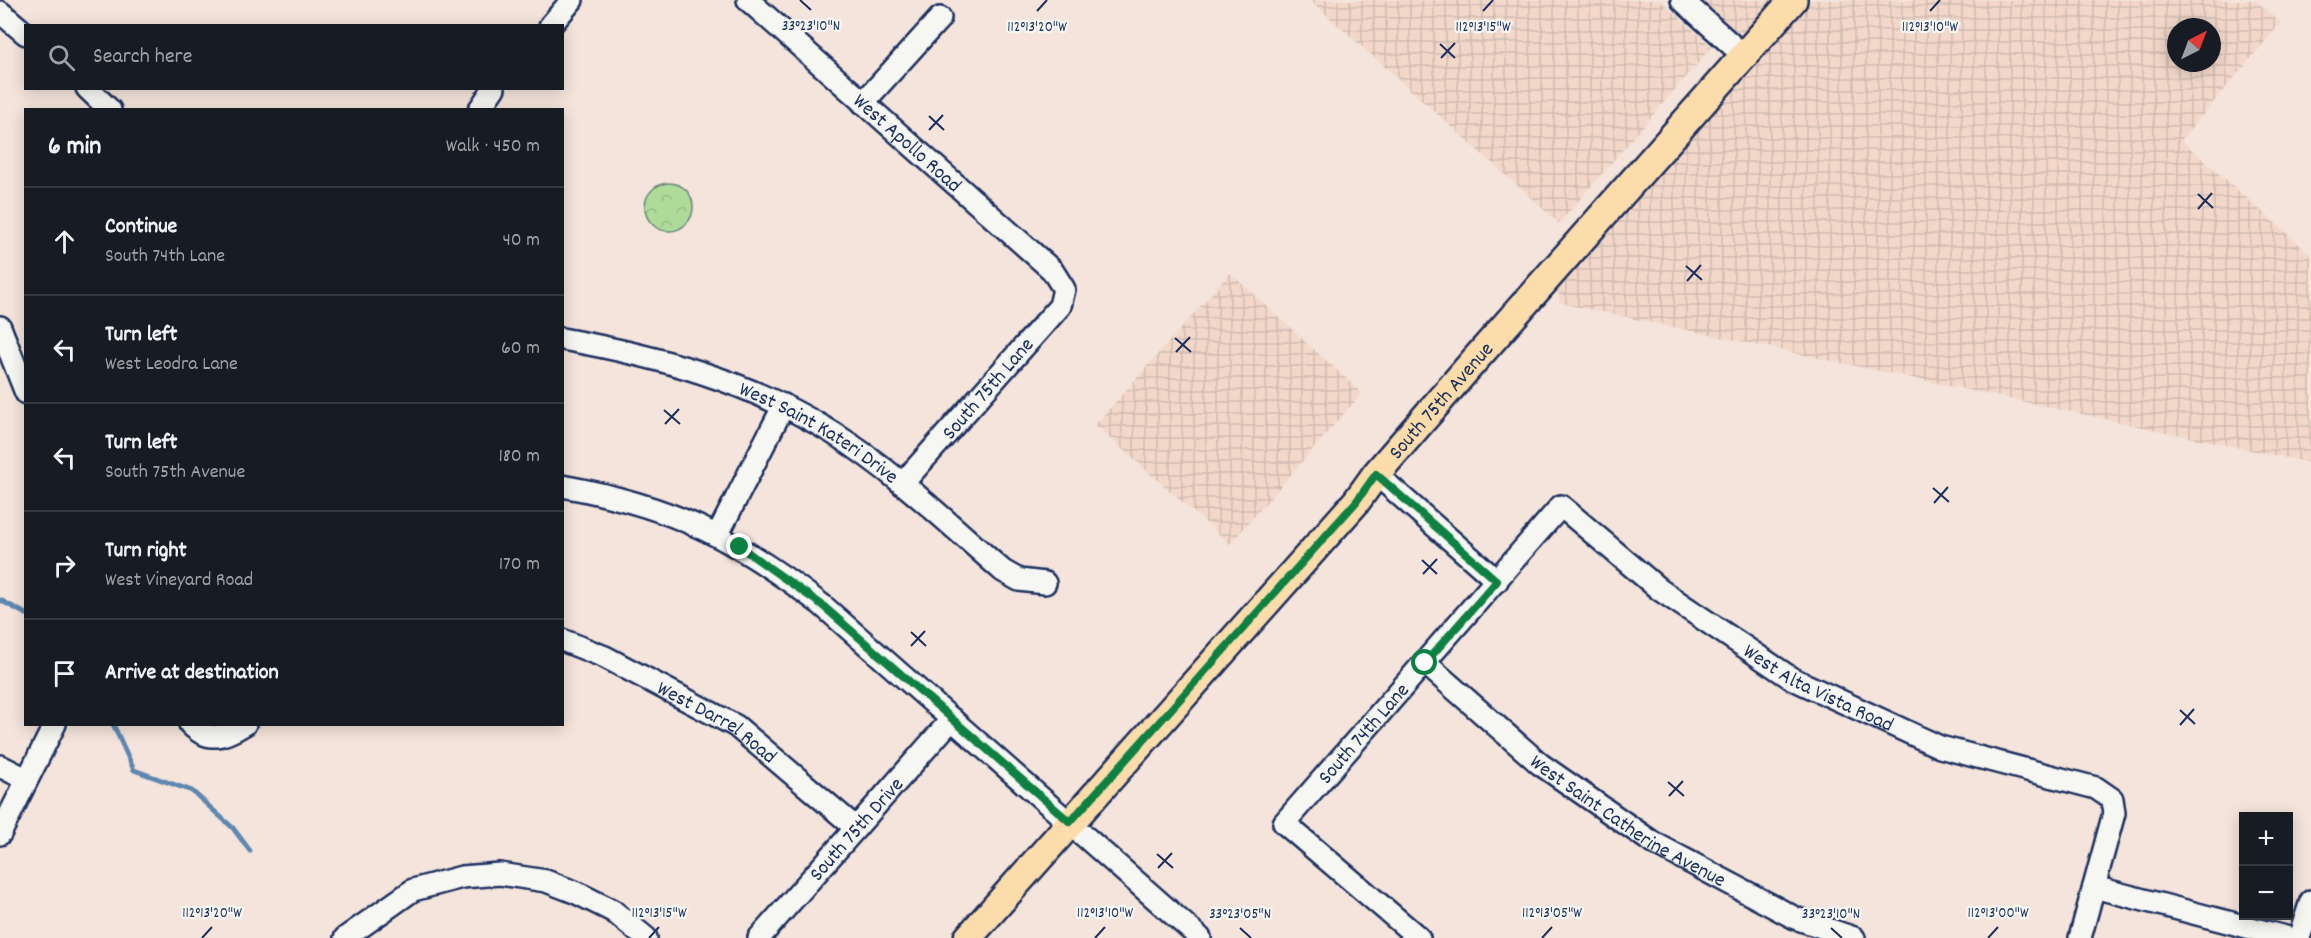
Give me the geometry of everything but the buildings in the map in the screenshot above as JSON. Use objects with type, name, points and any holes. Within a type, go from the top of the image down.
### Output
[{"type":"main road","name":"South 75th Avenue","points":[[968,938],[1348,510],[1376,474],[1793,0]]},
{"type":"street","points":[[552,24],[572,0]]},
{"type":"street","name":"West Apollo Road","points":[[748,0],[1052,270],[1065,289]]},
{"type":"street","points":[[1682,0],[1744,56]]},
{"type":"street","points":[[0,12],[24,32]]},
{"type":"street","points":[[863,103],[940,18]]},
{"type":"street","points":[[89,90],[108,108]]},
{"type":"street","points":[[480,108],[493,90]]},
{"type":"street","name":"South 75th Lane","points":[[902,484],[1060,306],[1065,289]]},
{"type":"street","points":[[0,327],[24,388]]},
{"type":"street","name":"West Saint Kateri Drive","points":[[564,339],[651,356],[733,382],[784,405],[833,433],[902,484],[1003,571],[1019,580],[1045,583]]},
{"type":"street","points":[[718,534],[784,405]]},
{"type":"street","points":[[1376,474],[1497,581]]},
{"type":"street","points":[[564,486],[618,496],[680,517],[718,534],[759,559],[822,605],[1200,938]]},
{"type":"street","name":"South 74th Lane","points":[[1419,938],[1284,823],[1561,507]]},
{"type":"street","name":"West Alta Vista Road","points":[[1561,507],[1660,590],[1791,678],[1940,747],[2096,788],[2112,799],[2114,813],[2094,887]]},
{"type":"street","name":"West Darrel Road","points":[[564,641],[605,657],[736,726],[856,828]]},
{"type":"street","name":"West Saint Catherine Avenue","points":[[1425,663],[1540,764],[1652,842],[1795,918],[1854,938]]},
{"type":"street","name":"South 75th Drive","points":[[759,938],[952,719]]},
{"type":"street","points":[[0,834],[54,726]]},
{"type":"street","points":[[192,726],[211,738],[226,736],[242,726]]},
{"type":"street","points":[[0,766],[26,779]]},
{"type":"street","points":[[345,938],[413,890],[462,876],[500,874],[546,881],[577,893],[613,911],[646,938]]},
{"type":"street","points":[[2080,938],[2094,887],[2289,938]]},
{"type":"street","points":[[2299,938],[2311,901]]},
{"type":"shaded area","points":[[1310,0],[1660,0],[1712,47],[1559,223]]},
{"type":"shaded area","points":[[1695,0],[1777,0],[1740,42]]},
{"type":"shaded area","points":[[1807,0],[2255,0],[2281,23],[2181,140],[2311,255],[2311,463],[1560,303],[1557,285]]},
{"type":"shaded area","points":[[1230,273],[1362,393],[1230,544],[1095,425]]},
{"type":"green space","points":[[664,183],[674,183],[686,190],[693,202],[693,212],[686,224],[674,231],[664,231],[649,220],[645,212],[645,202],[656,187]]},
{"type":"waterway","points":[[0,600],[24,613]]},
{"type":"waterway","points":[[114,726],[134,770],[192,791],[233,828],[250,851]]},
{"type":"route","points":[[740,547],[822,605],[1070,822],[1356,502],[1376,474],[1497,581],[1425,663]]}]
